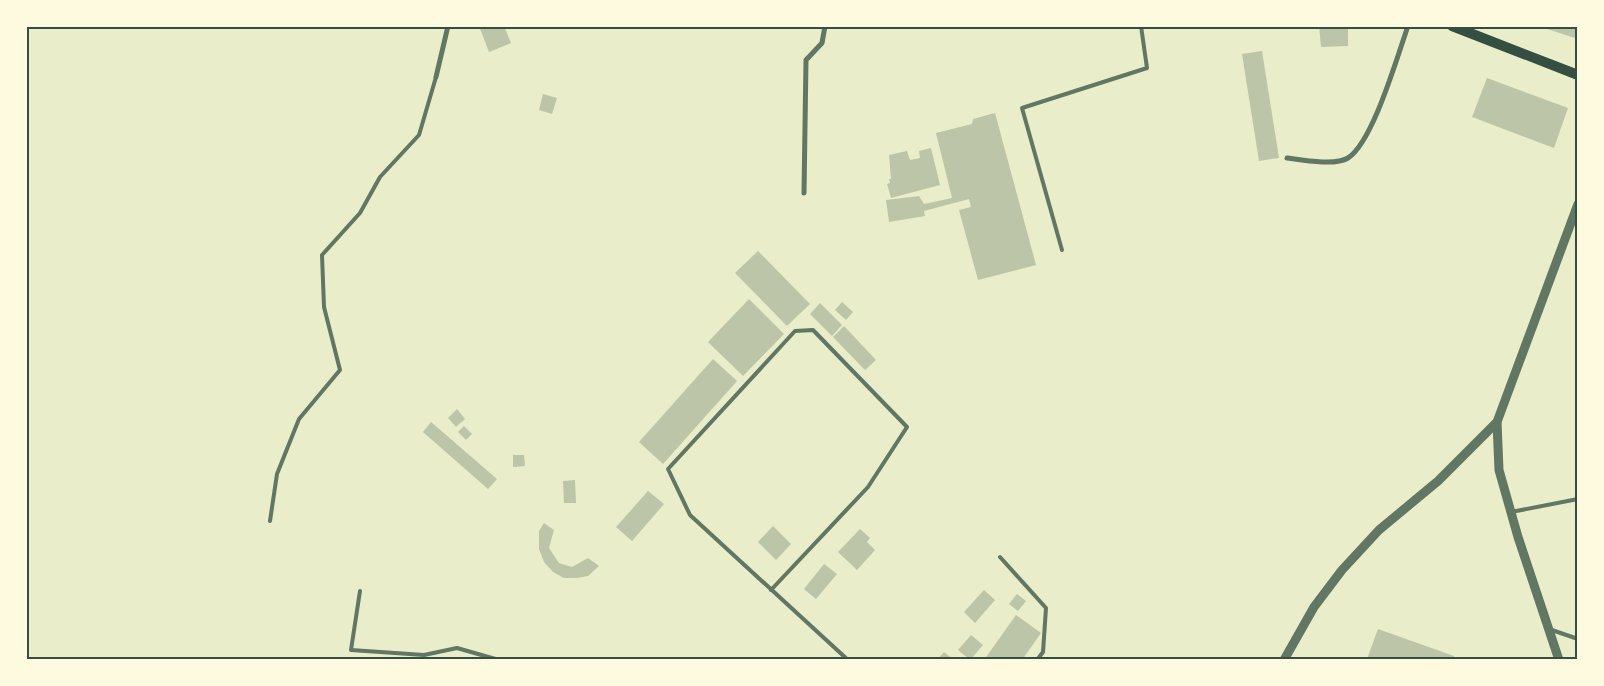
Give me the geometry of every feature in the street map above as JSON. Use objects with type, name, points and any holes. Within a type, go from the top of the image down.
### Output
[{"type":"main road","points":[[1452,26],[1578,75]]},
{"type":"street","points":[[436,77],[448,26]]},
{"type":"street","points":[[804,193],[806,60],[822,43],[825,26]]},
{"type":"street","points":[[1287,158],[1321,162],[1347,159],[1361,147],[1376,114],[1408,26]]},
{"type":"street","points":[[1559,660],[1499,470],[1497,422],[1578,204]]},
{"type":"street","points":[[1284,660],[1314,607],[1342,570],[1379,530],[1438,480],[1497,422]]},
{"type":"lane","points":[[1062,250],[1022,108],[1147,68],[1141,26]]},
{"type":"lane","points":[[270,521],[277,474],[299,418],[340,370],[324,308],[322,255],[360,213],[380,177],[418,135],[436,77]]},
{"type":"lane","points":[[771,590],[868,487],[907,427],[814,330],[795,331],[668,469],[690,515],[771,590],[848,660]]},
{"type":"lane","points":[[1511,512],[1578,499]]},
{"type":"lane","points":[[1000,557],[1046,608],[1042,652],[1037,660]]},
{"type":"lane","points":[[360,591],[351,650],[424,655],[458,648],[499,660]]},
{"type":"lane","points":[[1548,629],[1578,639]]},
{"type":"building","points":[[479,26],[504,26],[511,43],[489,52]]},
{"type":"building","points":[[1319,26],[1348,26],[1348,46],[1321,47]]},
{"type":"building","points":[[1541,26],[1578,26],[1578,39],[1541,27]]},
{"type":"building","points":[[1262,51],[1279,158],[1259,161],[1242,54]]},
{"type":"building","points":[[1487,78],[1568,108],[1554,148],[1472,117]]},
{"type":"building","points":[[543,94],[557,98],[552,114],[539,110]]},
{"type":"building","points":[[995,113],[1036,265],[978,280],[959,210],[971,207],[969,199],[924,211],[925,216],[889,222],[886,200],[919,196],[924,204],[952,198],[936,133],[972,124],[973,119]]},
{"type":"building","points":[[931,148],[940,185],[891,198],[887,184],[890,183],[889,179],[891,179],[889,155],[907,151],[910,160],[920,158],[919,151]]},
{"type":"building","points":[[758,251],[810,304],[787,326],[735,273]]},
{"type":"building","points":[[749,299],[784,334],[743,376],[708,342]]},
{"type":"building","points":[[842,302],[853,312],[846,320],[835,310]]},
{"type":"building","points":[[820,303],[842,325],[832,336],[810,314]]},
{"type":"building","points":[[844,326],[876,360],[865,370],[833,337]]},
{"type":"building","points":[[713,359],[737,381],[663,464],[639,442]]},
{"type":"building","points":[[457,409],[465,419],[456,427],[448,418]]},
{"type":"building","points":[[431,422],[497,479],[488,489],[423,432]]},
{"type":"building","points":[[464,426],[472,434],[466,440],[458,432]]},
{"type":"building","points":[[513,455],[524,455],[525,466],[513,467]]},
{"type":"building","points":[[575,480],[576,503],[564,503],[563,481]]},
{"type":"building","points":[[648,491],[664,504],[632,541],[616,527]]},
{"type":"building","points":[[544,523],[554,530],[549,548],[559,563],[572,567],[588,558],[599,566],[588,576],[577,578],[564,578],[553,572],[544,562],[539,549],[539,531]]},
{"type":"building","points":[[773,526],[791,544],[776,560],[758,542]]},
{"type":"building","points":[[860,529],[870,538],[867,542],[875,550],[857,570],[838,552]]},
{"type":"building","points":[[824,564],[837,574],[816,599],[804,589]]},
{"type":"building","points":[[984,590],[995,600],[975,623],[964,612]]},
{"type":"building","points":[[1017,594],[1026,601],[1018,611],[1009,604]]},
{"type":"building","points":[[1016,615],[1041,633],[1022,660],[984,660]]},
{"type":"building","points":[[1378,629],[1454,656],[1453,660],[1367,659]]},
{"type":"building","points":[[971,635],[983,645],[970,660],[958,650]]},
{"type":"building","points":[[944,652],[954,660],[937,660]]}]
